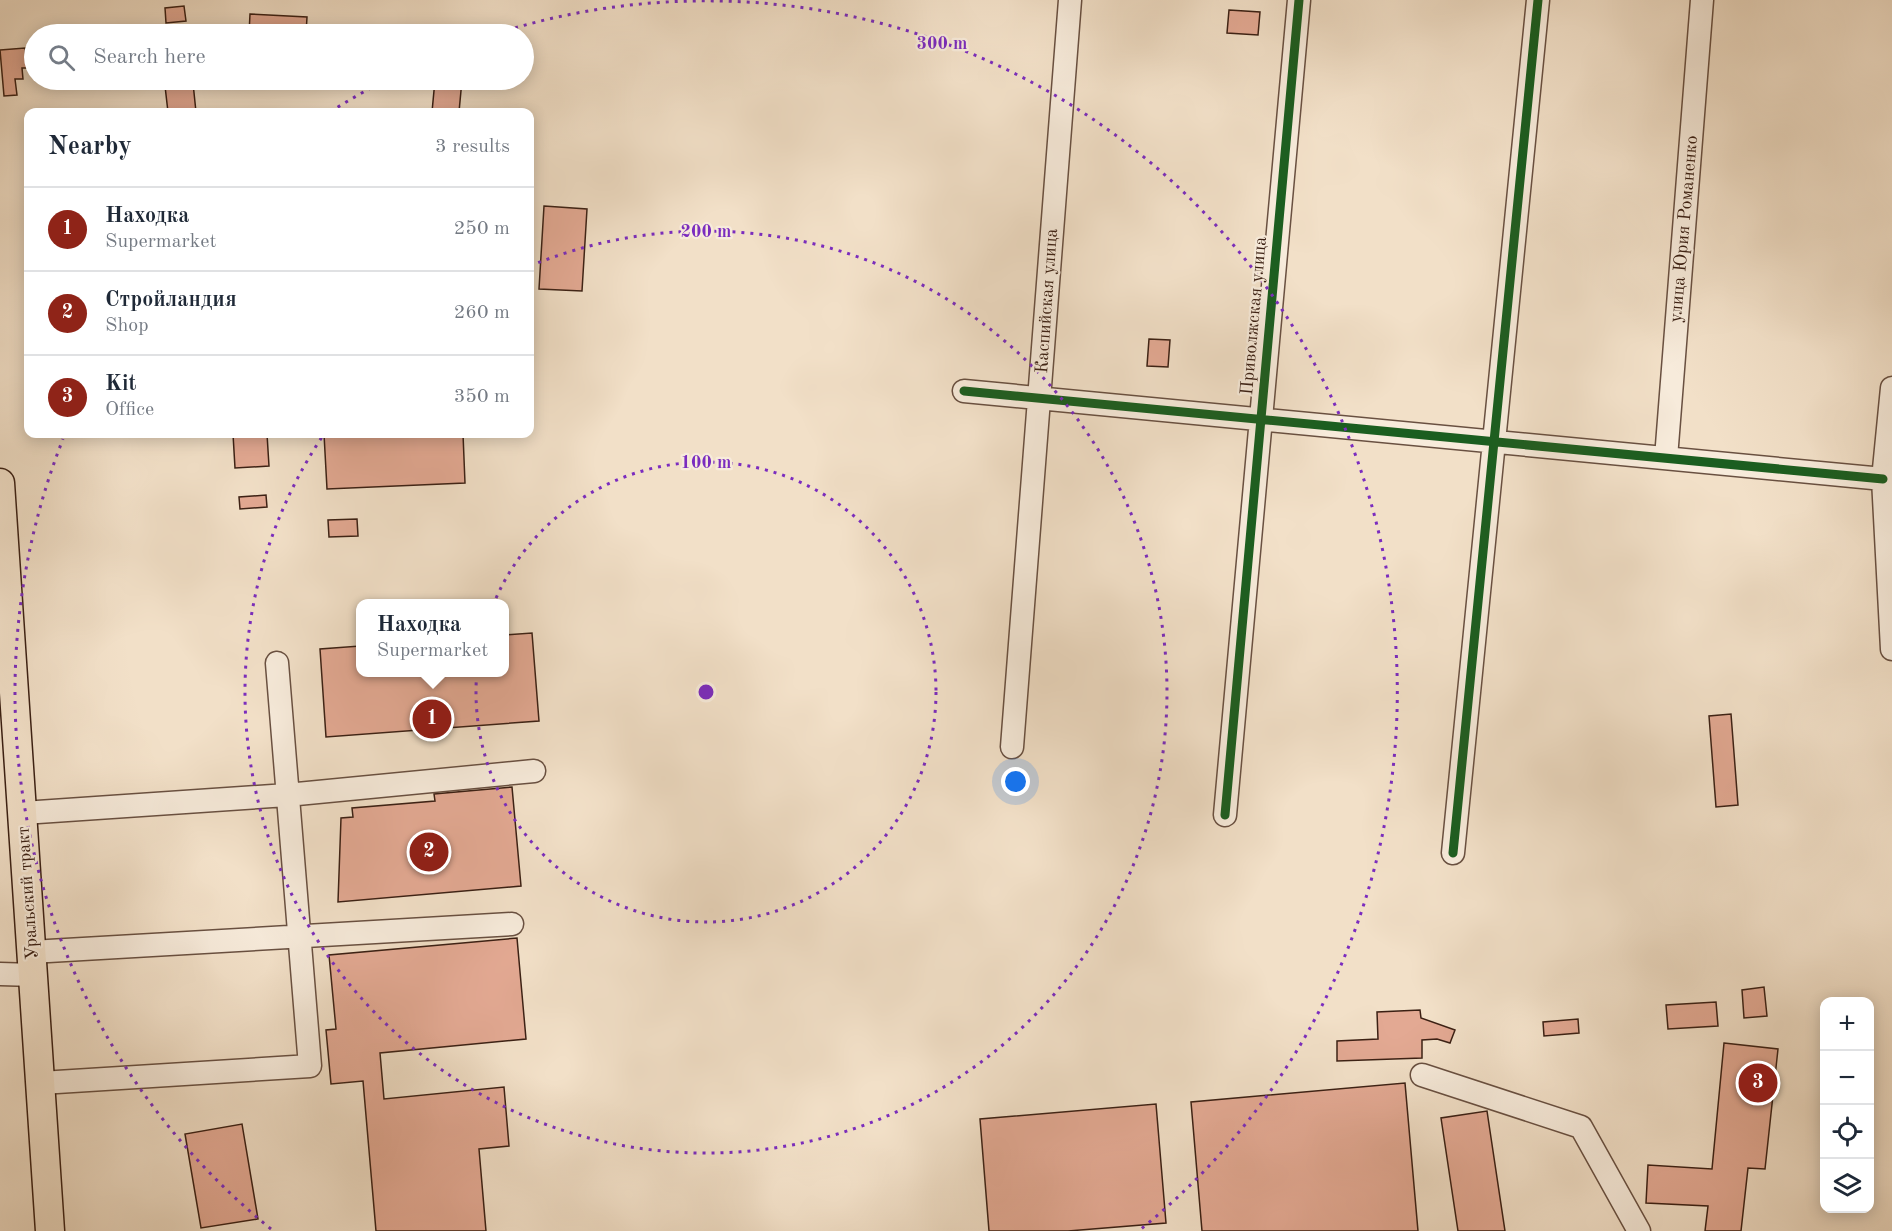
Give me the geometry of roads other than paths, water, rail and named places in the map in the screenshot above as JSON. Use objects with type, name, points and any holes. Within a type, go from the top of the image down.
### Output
[{"type":"main road","name":"Уральский тракт","points":[[0,483],[50,1231]]},
{"type":"street","name":"Каспийская улица","points":[[1012,747],[1070,0]]},
{"type":"street","name":"Приволжская улица","points":[[1225,815],[1299,0]]},
{"type":"street","points":[[1453,853],[1538,0]]},
{"type":"street","name":"улица Юрия Романенко","points":[[1666,458],[1702,0]]},
{"type":"street","points":[[1892,388],[1883,479],[1892,650]]},
{"type":"street","points":[[964,391],[1883,479]]},
{"type":"street","points":[[41,1083],[310,1066],[277,663]]},
{"type":"street","points":[[23,813],[287,795],[534,771]]},
{"type":"street","points":[[0,974],[32,964],[299,935],[512,924]]},
{"type":"street","points":[[1422,1075],[1581,1127],[1640,1231]]},
{"type":"place","name":"Находка","points":[[432,719]]},
{"type":"place","name":"Стройландия","points":[[429,852]]},
{"type":"place","name":"Kit","points":[[1758,1083]]}]
